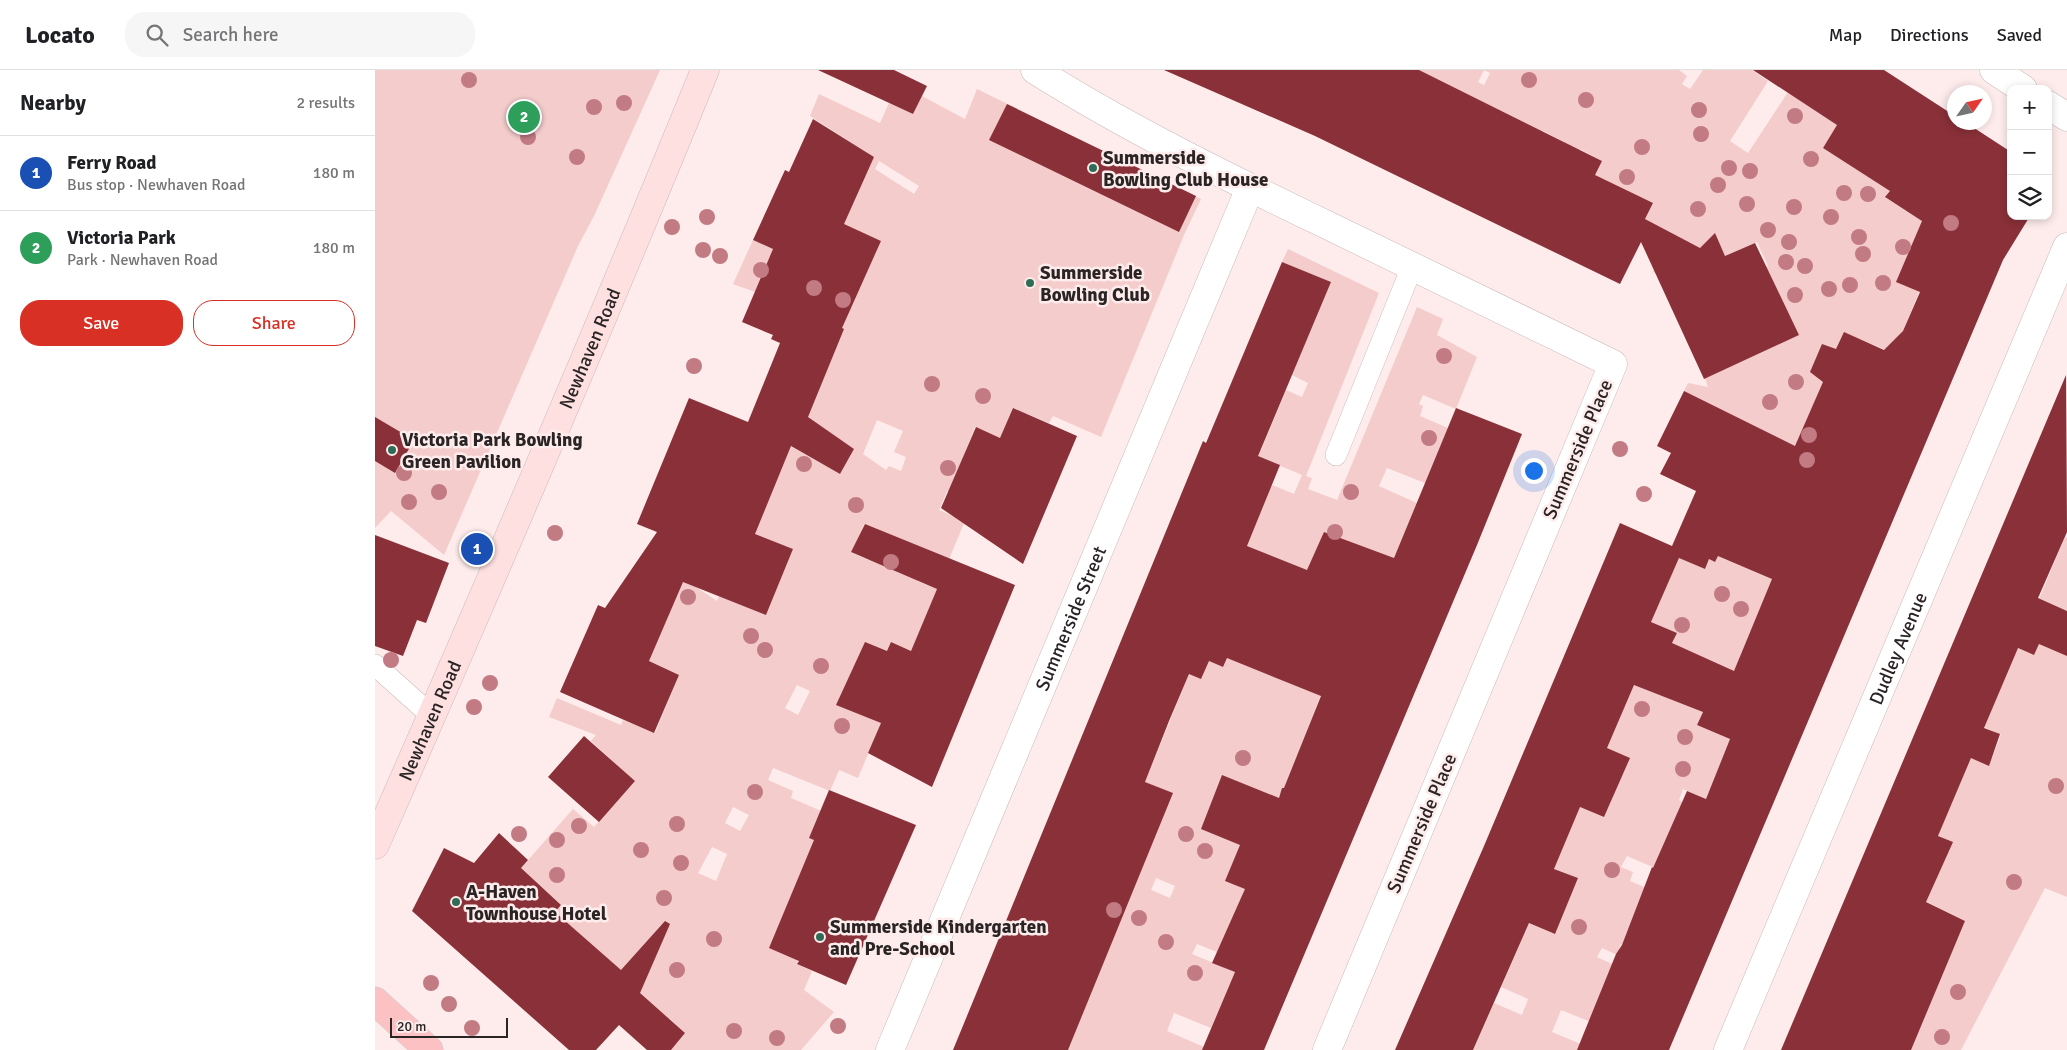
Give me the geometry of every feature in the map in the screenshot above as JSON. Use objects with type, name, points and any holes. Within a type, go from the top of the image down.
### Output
[{"type":"main road","points":[[375,1001],[429,1050]]},
{"type":"street","name":"Newhaven Road","points":[[375,845],[507,545],[705,70]]},
{"type":"street","name":"Summerside Place","points":[[1035,70],[1129,126],[1250,188],[1613,364],[1327,1050]]},
{"type":"street","points":[[1994,70],[2017,85]]},
{"type":"street","points":[[2052,108],[2067,117]]},
{"type":"street","name":"Summerside Street","points":[[890,1050],[1250,188]]},
{"type":"street","name":"Dudley Avenue","points":[[1728,1050],[2067,246]]},
{"type":"lane","points":[[1336,456],[1413,267]]},
{"type":"lane","points":[[375,665],[431,716]]},
{"type":"shaded area","points":[[375,70],[660,70],[594,216],[578,246],[444,555],[391,511],[375,528]]},
{"type":"shaded area","points":[[1394,70],[1484,70],[1679,70],[1687,76],[1682,84],[1690,89],[1703,70],[1752,70],[1768,81],[1730,141],[1748,153],[1788,92],[1838,125],[1823,148],[1841,159],[1904,168],[1886,198],[1905,210],[1923,180],[1919,292],[1894,353],[1844,333],[1831,416],[1812,408],[1807,419],[1772,641],[1750,632],[1741,654],[1737,675],[1707,702],[1697,725],[1730,739],[1706,799],[1683,789],[1679,800],[1682,802],[1678,878],[1627,856],[1621,867],[1633,872],[1630,881],[1644,887],[1645,955],[1621,944],[1617,955],[1602,948],[1597,957],[1612,964],[1613,1031],[1561,1010],[1552,1032],[1595,1050],[1473,1050],[1494,1003],[1522,1015],[1528,999],[1501,987],[1529,923],[1552,933],[1578,878],[1554,869],[1580,807],[1604,817],[1613,797],[1577,781],[1623,774],[1629,758],[1607,748],[1634,685],[1664,662],[1677,633],[1651,622],[1679,558],[1705,569],[1709,559],[1715,562],[1718,556],[1684,391],[1688,383],[1708,387],[1705,378],[1798,335],[1750,274],[1768,266],[1757,242],[1725,256],[1715,234],[1666,284],[1654,272],[1652,274],[1671,233],[1645,219],[1653,203],[1592,181],[1602,161],[1580,149],[1564,180],[1521,231],[1564,142],[1543,131],[1532,153]],"holes":[[[1484,70],[1490,73],[1484,85],[1478,82]]]},
{"type":"shaded area","points":[[977,89],[1201,199],[1184,235],[1101,437],[1053,416],[1049,423],[1013,408],[998,443],[975,427],[963,457],[971,460],[973,501],[947,491],[939,510],[965,521],[944,571],[924,563],[917,581],[937,589],[911,651],[891,642],[881,723],[858,778],[839,770],[830,791],[773,768],[768,780],[793,791],[791,798],[826,813],[816,840],[797,964],[812,971],[804,990],[834,1012],[801,1050],[671,1050],[685,1033],[670,1019],[645,1048],[619,1025],[582,936],[555,912],[561,905],[547,892],[499,893],[573,809],[594,827],[634,781],[591,741],[596,735],[549,717],[557,698],[621,725],[623,720],[655,733],[679,675],[649,661],[675,573],[717,601],[719,596],[766,615],[793,549],[755,534],[737,454],[781,471],[790,448],[757,435],[765,432],[840,474],[854,449],[799,412],[815,400],[755,292],[733,284],[753,240],[860,288],[881,241],[840,223],[874,157],[810,116],[819,94],[880,123],[889,103],[913,114],[922,96],[965,119]],"holes":[[[879,161],[919,186],[914,194],[875,169]],[[877,420],[903,431],[894,452],[906,457],[901,471],[889,466],[886,470],[863,454]],[[864,524],[880,530],[868,560],[852,553]],[[797,685],[810,691],[798,715],[785,708]],[[733,807],[749,815],[740,831],[725,823]],[[712,847],[727,854],[716,881],[698,873]]]},
{"type":"shaded area","points":[[1288,249],[1379,293],[1306,476],[1312,478],[1308,489],[1337,500],[1417,307],[1443,319],[1437,335],[1477,357],[1456,409],[1423,395],[1419,404],[1423,406],[1420,416],[1448,428],[1425,483],[1387,468],[1379,486],[1417,503],[1394,558],[1321,694],[1306,734],[1330,744],[1307,798],[1283,788],[1275,807],[1265,898],[1222,941],[1217,952],[1197,944],[1192,954],[1235,972],[1211,1028],[1174,1013],[1167,1031],[1204,1047],[1202,1050],[1068,1050],[1172,793],[1145,782],[1189,674],[1161,641],[1223,667],[1269,555],[1247,546],[1272,485],[1294,494],[1302,475],[1209,436],[1261,450],[1286,390],[1302,397],[1308,383],[1292,375],[1331,282],[1282,262]],"holes":[[[1156,878],[1175,886],[1170,898],[1151,890]]]},
{"type":"shaded area","points":[[2065,537],[2067,538],[2067,611],[2039,599]]},
{"type":"shaded area","points":[[2039,644],[2067,648],[2067,897],[2045,888],[1961,1050],[1889,1050],[1958,938],[1965,921],[1913,895],[1952,842],[1938,836],[1971,758],[1992,758],[2001,735],[1984,727],[2017,648],[2034,655]]},
{"type":"building","points":[[818,70],[894,70],[927,86],[913,114]]},
{"type":"building","points":[[1164,70],[1419,70],[1602,161],[1595,175],[1653,203],[1645,219],[1700,248],[1715,233],[1725,256],[1755,243],[1799,335],[1704,379],[1641,242],[1620,284],[1315,136]]},
{"type":"building","points":[[1753,70],[1884,70],[1947,111],[1947,130],[1977,130],[2007,149],[2007,220],[2028,220],[2003,260],[1669,1050],[1577,1050],[1616,954],[1622,945],[1652,867],[1687,791],[1706,799],[1730,739],[1697,725],[1703,712],[1634,685],[1607,748],[1630,758],[1604,817],[1580,807],[1554,869],[1578,878],[1555,934],[1529,923],[1473,1050],[1395,1050],[1484,846],[1620,523],[1672,546],[1696,491],[1660,474],[1671,453],[1657,446],[1684,391],[1795,446],[1823,382],[1810,372],[1822,344],[1836,349],[1844,332],[1884,350],[1903,331],[1920,292],[1896,282],[1922,221],[1885,197],[1890,191],[1823,148],[1837,125]],"holes":[[[1718,556],[1772,579],[1734,671],[1672,643],[1677,633],[1651,622],[1679,558],[1705,569],[1709,559],[1715,562]]]},
{"type":"building","name":"Summerside Bowling Club House","points":[[1007,104],[1196,196],[1179,232],[989,140]]},
{"type":"building","points":[[813,119],[874,157],[844,224],[881,241],[842,328],[844,329],[808,417],[854,449],[840,474],[791,446],[755,534],[793,549],[766,615],[683,582],[649,661],[679,675],[654,733],[560,692],[598,605],[605,608],[657,532],[637,524],[689,398],[748,422],[780,343],[771,339],[773,335],[742,322],[773,249],[753,240],[785,170],[789,172]]},
{"type":"building","points":[[1282,262],[1331,282],[1258,456],[1280,465],[1247,546],[1307,570],[1324,532],[1394,558],[1456,408],[1522,434],[1477,545],[1264,1050],[1202,1050],[1235,972],[1212,963],[1245,889],[1225,881],[1240,845],[1201,829],[1222,775],[1279,798],[1321,696],[1227,658],[1223,667],[1209,661],[1201,679],[1189,674],[1169,721],[1145,782],[1173,793],[1068,1050],[953,1050],[1203,441],[1206,443]]},
{"type":"building","points":[[2066,375],[2067,532],[2038,598],[2067,611],[2067,656],[2039,644],[2034,655],[2018,648],[1984,728],[2000,734],[1989,766],[1971,758],[1938,836],[1953,842],[1926,902],[1965,921],[1911,1050],[1781,1050]]},
{"type":"building","points":[[1013,408],[1077,436],[1023,564],[941,508],[976,427],[1000,438]]},
{"type":"building","name":"Victoria Park Bowling Green Pavilion","points":[[375,417],[414,440],[395,473],[375,461]]},
{"type":"building","points":[[865,524],[1015,585],[932,787],[868,753],[881,723],[836,705],[865,642],[887,651],[891,642],[911,651],[937,589],[851,552]]},
{"type":"building","points":[[375,535],[449,563],[426,623],[417,620],[403,656],[375,646]]},
{"type":"building","points":[[584,736],[635,781],[599,822],[548,777]]},
{"type":"building","points":[[829,790],[916,825],[846,985],[797,964],[799,961],[769,948],[814,840],[809,838]]},
{"type":"building","points":[[499,833],[528,860],[521,868],[561,905],[555,912],[621,970],[665,921],[670,924],[640,993],[685,1033],[671,1050],[647,1050],[619,1025],[596,1050],[569,1050],[412,911],[444,848],[474,863]]},
{"type":"place","name":"Victoria Park","points":[[524,117]]},
{"type":"place","name":"Summerside Bowling Club House","points":[[1093,168]]},
{"type":"place","name":"Summerside Bowling Club","points":[[1030,283]]},
{"type":"place","name":"Victoria Park Bowling Green Pavilion","points":[[392,450]]},
{"type":"place","name":"Ferry Road","points":[[477,549]]},
{"type":"place","name":"A-Haven Townhouse Hotel","points":[[456,902]]},
{"type":"place","name":"Summerside Kindergarten and Pre-School","points":[[820,937]]}]
